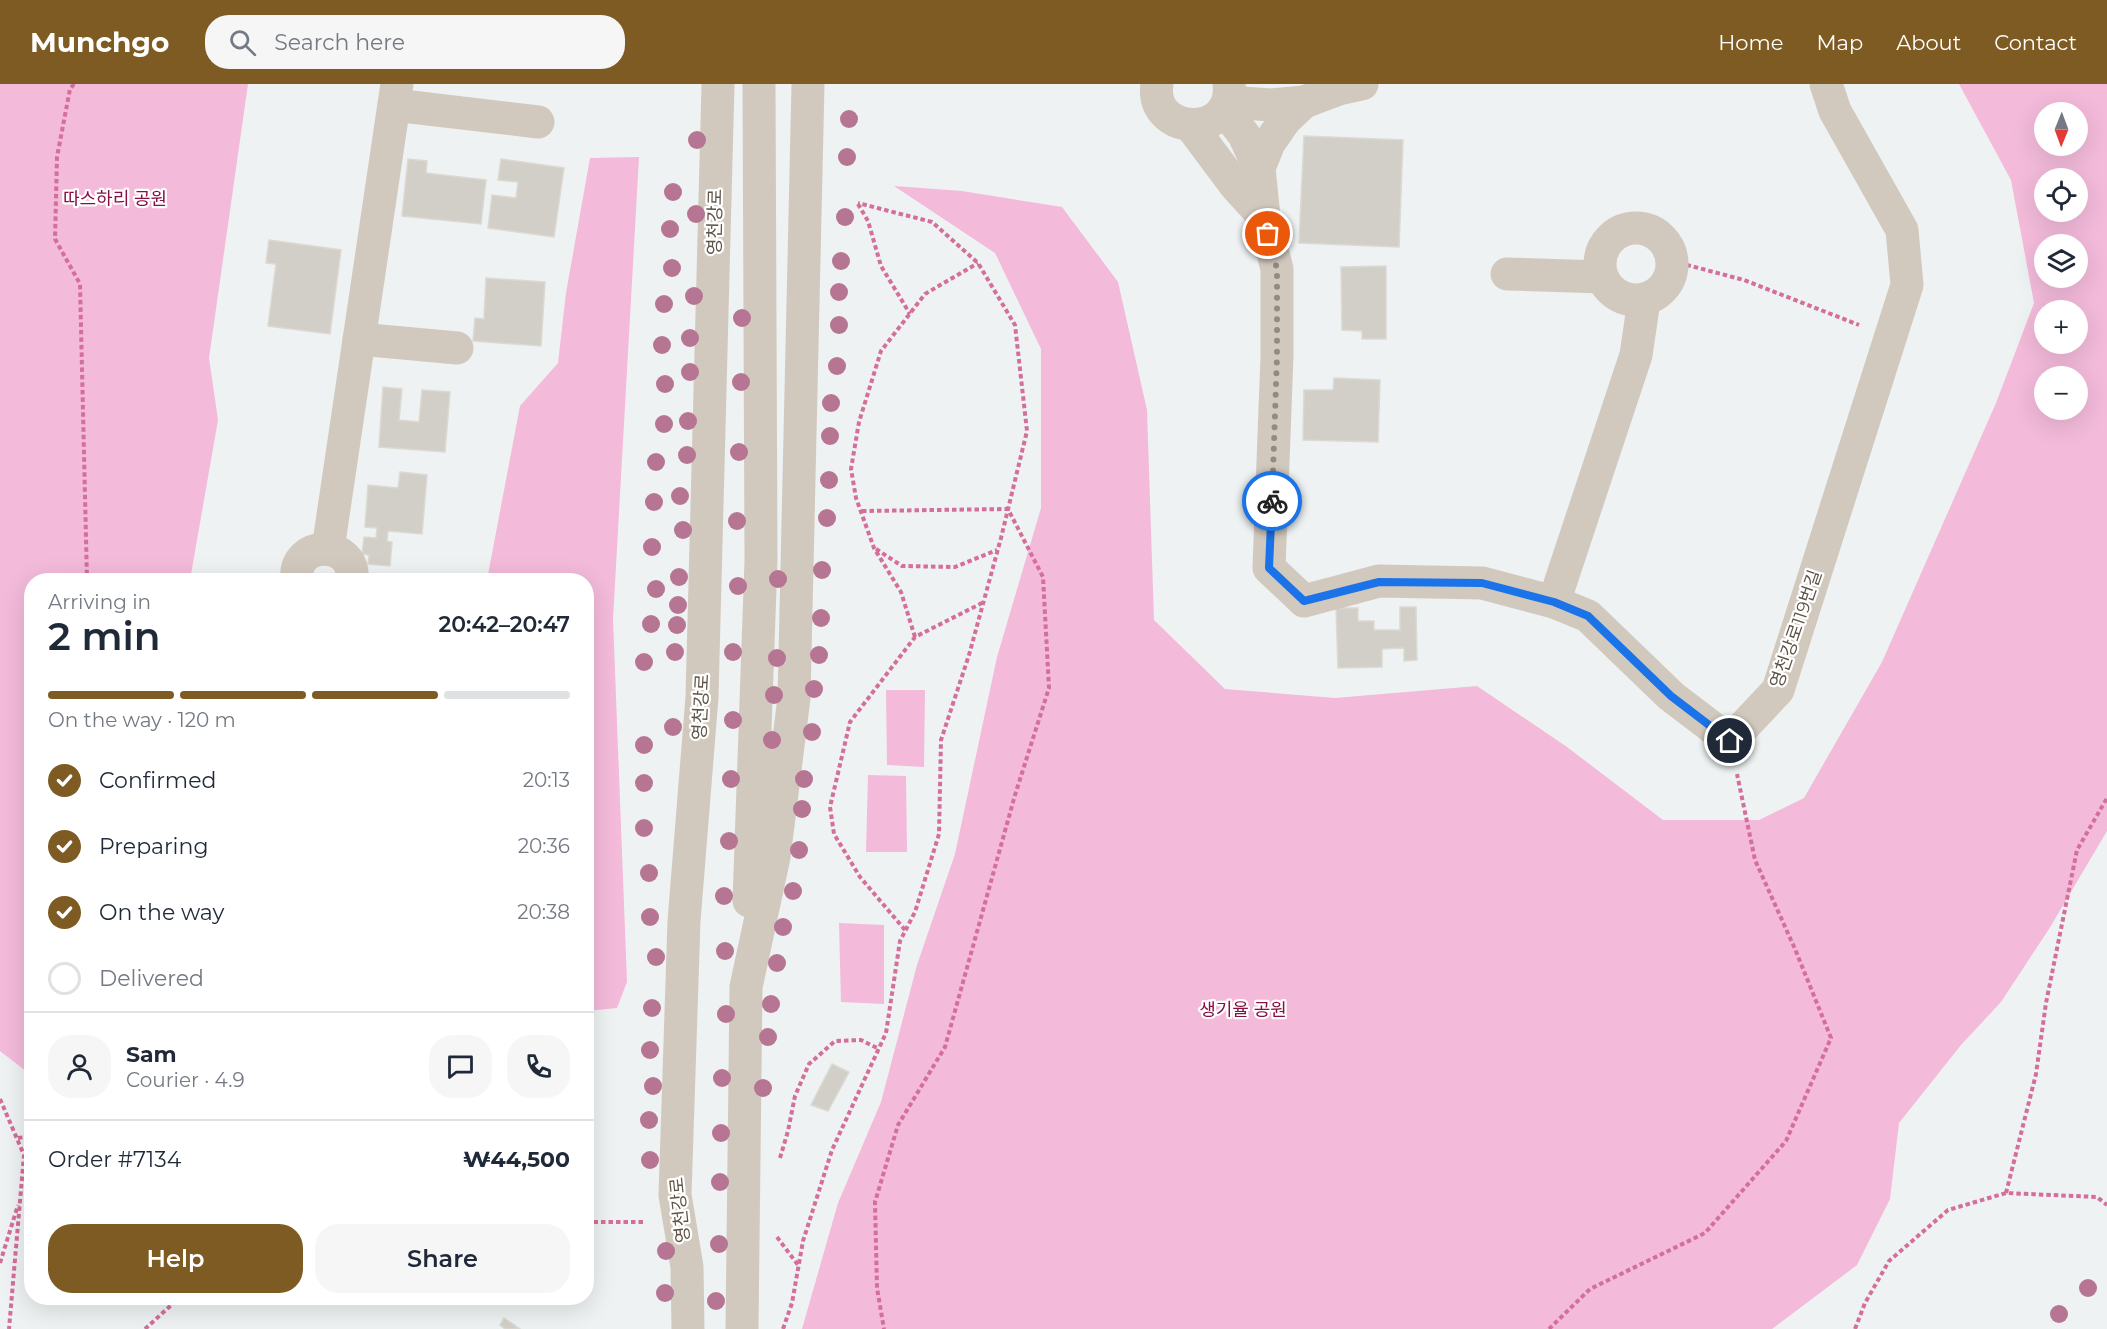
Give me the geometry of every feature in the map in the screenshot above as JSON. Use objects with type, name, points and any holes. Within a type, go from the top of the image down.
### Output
[{"type":"street","name":"영천강로","points":[[688,1329],[687,1267],[675,1195],[684,921],[702,697],[718,84]]},
{"type":"street","points":[[742,1329],[746,987],[761,560],[759,84]]},
{"type":"street","points":[[746,987],[774,857],[794,698],[808,84]]},
{"type":"street","points":[[1157,84],[1159,104],[1166,114],[1178,122],[1191,126],[1215,119],[1227,98]]},
{"type":"street","name":"영천강로119번길","points":[[1730,741],[1778,690],[1907,285],[1902,230],[1835,111],[1826,84]]},
{"type":"street","points":[[1227,98],[1272,105],[1332,90]]},
{"type":"street","points":[[1259,168],[1269,143],[1285,120],[1332,90]]},
{"type":"street","points":[[328,549],[396,94],[538,122]]},
{"type":"street","points":[[1227,98],[1259,168],[1264,217],[1277,269],[1277,356],[1269,568],[1304,601],[1379,582],[1391,582],[1482,583],[1554,602],[1588,616],[1671,696],[1730,741]]},
{"type":"street","points":[[1191,126],[1235,186],[1264,217]]},
{"type":"street","points":[[1641,228],[1662,239],[1669,250],[1672,261],[1671,274],[1665,286],[1656,295],[1644,300],[1630,300],[1618,296],[1602,277],[1600,265],[1605,247],[1617,234],[1628,229],[1641,228]]},
{"type":"street","points":[[1507,274],[1602,277]]},
{"type":"street","points":[[1554,602],[1636,355],[1644,300]]},
{"type":"street","points":[[359,339],[457,348]]},
{"type":"street","points":[[298,573],[298,566],[303,558],[310,553],[328,549],[335,551],[348,561],[351,573]]},
{"type":"path","points":[[74,84],[70,89],[57,157],[55,239],[80,285],[87,573]]},
{"type":"path","points":[[783,1329],[792,1303],[803,1241],[832,1150],[886,1033],[900,941],[915,912],[939,834],[940,740],[969,655],[984,602],[1027,431],[1015,325],[978,263],[932,222],[858,203],[868,221],[881,266],[910,314]]},
{"type":"path","points":[[1672,261],[1744,280],[1890,337]]},
{"type":"path","points":[[915,637],[901,592],[874,548],[856,498],[851,469],[859,422],[881,351],[925,294],[978,263]]},
{"type":"path","points":[[862,511],[1008,508]]},
{"type":"path","points":[[884,1329],[877,1288],[875,1202],[898,1125],[945,1047],[1015,795],[1049,688],[1043,577],[1008,508]]},
{"type":"path","points":[[874,548],[902,567],[955,567],[998,549]]},
{"type":"path","points":[[905,930],[860,877],[834,834],[830,807],[850,722],[915,637],[984,602]]},
{"type":"path","points":[[1549,1329],[1590,1289],[1706,1233],[1786,1141],[1831,1038],[1795,949],[1755,860],[1730,741]]},
{"type":"path","points":[[2006,1193],[2036,1074],[2046,1003],[2077,850],[2107,798]]},
{"type":"path","points":[[778,1163],[788,1131],[795,1096],[809,1064],[835,1041],[861,1040],[879,1049]]},
{"type":"path","points":[[0,1099],[24,1155],[9,1329]]},
{"type":"path","points":[[17,1138],[24,1137]]},
{"type":"path","points":[[1855,1329],[1865,1303],[1889,1261],[1948,1210],[2006,1193],[2097,1197],[2107,1205]]},
{"type":"path","points":[[0,1263],[21,1196]]},
{"type":"path","points":[[594,1222],[643,1222]]},
{"type":"path","points":[[773,1232],[799,1265]]},
{"type":"path","points":[[145,1329],[171,1305]]},
{"type":"green space","name":"따스하리 공원","points":[[0,84],[248,84],[209,358],[218,420],[191,573],[24,573],[24,1070],[0,1051]]},
{"type":"green space","name":"생기율 공원","points":[[1959,84],[2107,84],[2107,831],[2049,929],[2001,1002],[1961,1045],[1899,1123],[1890,1199],[1857,1265],[1772,1329],[802,1329],[838,1203],[881,1102],[917,965],[955,854],[997,657],[1041,508],[1041,349],[995,253],[894,186],[962,191],[1062,207],[1118,282],[1147,410],[1154,620],[1225,689],[1335,698],[1477,686],[1567,747],[1663,820],[1759,820],[1804,798],[1882,662],[1996,403],[2034,303],[2011,180]]},
{"type":"green space","points":[[639,157],[613,619],[627,982],[617,1008],[594,1010],[594,573],[488,573],[520,406],[558,363],[566,293],[590,158]]},
{"type":"green space","points":[[886,690],[925,690],[924,767],[887,765]]},
{"type":"green space","points":[[868,775],[906,776],[907,852],[866,852]]},
{"type":"green space","points":[[839,923],[884,925],[884,1004],[841,1002]]},
{"type":"building","points":[[1304,136],[1403,140],[1399,247],[1299,243]]},
{"type":"building","points":[[408,159],[427,161],[426,173],[486,180],[481,224],[402,216]]},
{"type":"building","points":[[501,159],[564,168],[554,237],[488,228],[492,195],[516,198],[518,182],[498,180]]},
{"type":"building","points":[[269,240],[341,250],[330,334],[268,326],[276,264],[266,263]]},
{"type":"building","points":[[1386,266],[1386,339],[1362,339],[1362,331],[1342,330],[1341,267]]},
{"type":"building","points":[[486,278],[545,282],[541,346],[473,341],[475,318],[484,319]]},
{"type":"building","points":[[1334,378],[1380,380],[1378,442],[1303,440],[1304,390],[1333,390]]},
{"type":"building","points":[[383,387],[402,389],[399,420],[419,422],[422,390],[450,392],[445,452],[379,447]]},
{"type":"building","points":[[400,472],[427,475],[422,534],[388,531],[387,541],[392,542],[390,566],[368,564],[369,555],[362,554],[364,537],[376,538],[377,528],[365,527],[368,485],[398,488]]},
{"type":"building","points":[[1400,607],[1416,607],[1417,660],[1404,661],[1404,648],[1382,649],[1382,667],[1338,668],[1336,608],[1358,608],[1358,621],[1374,621],[1374,630],[1400,630]]},
{"type":"building","points":[[832,1064],[849,1072],[828,1111],[811,1105]]},
{"type":"building","points":[[504,1318],[520,1329],[505,1329],[500,1325]]},
{"type":"way so far","points":[[1268,234],[1277,269],[1277,356],[1272,501]]},
{"type":"route","points":[[1272,501],[1269,568],[1304,601],[1379,582],[1482,583],[1554,602],[1588,616],[1671,696],[1730,741]]}]
